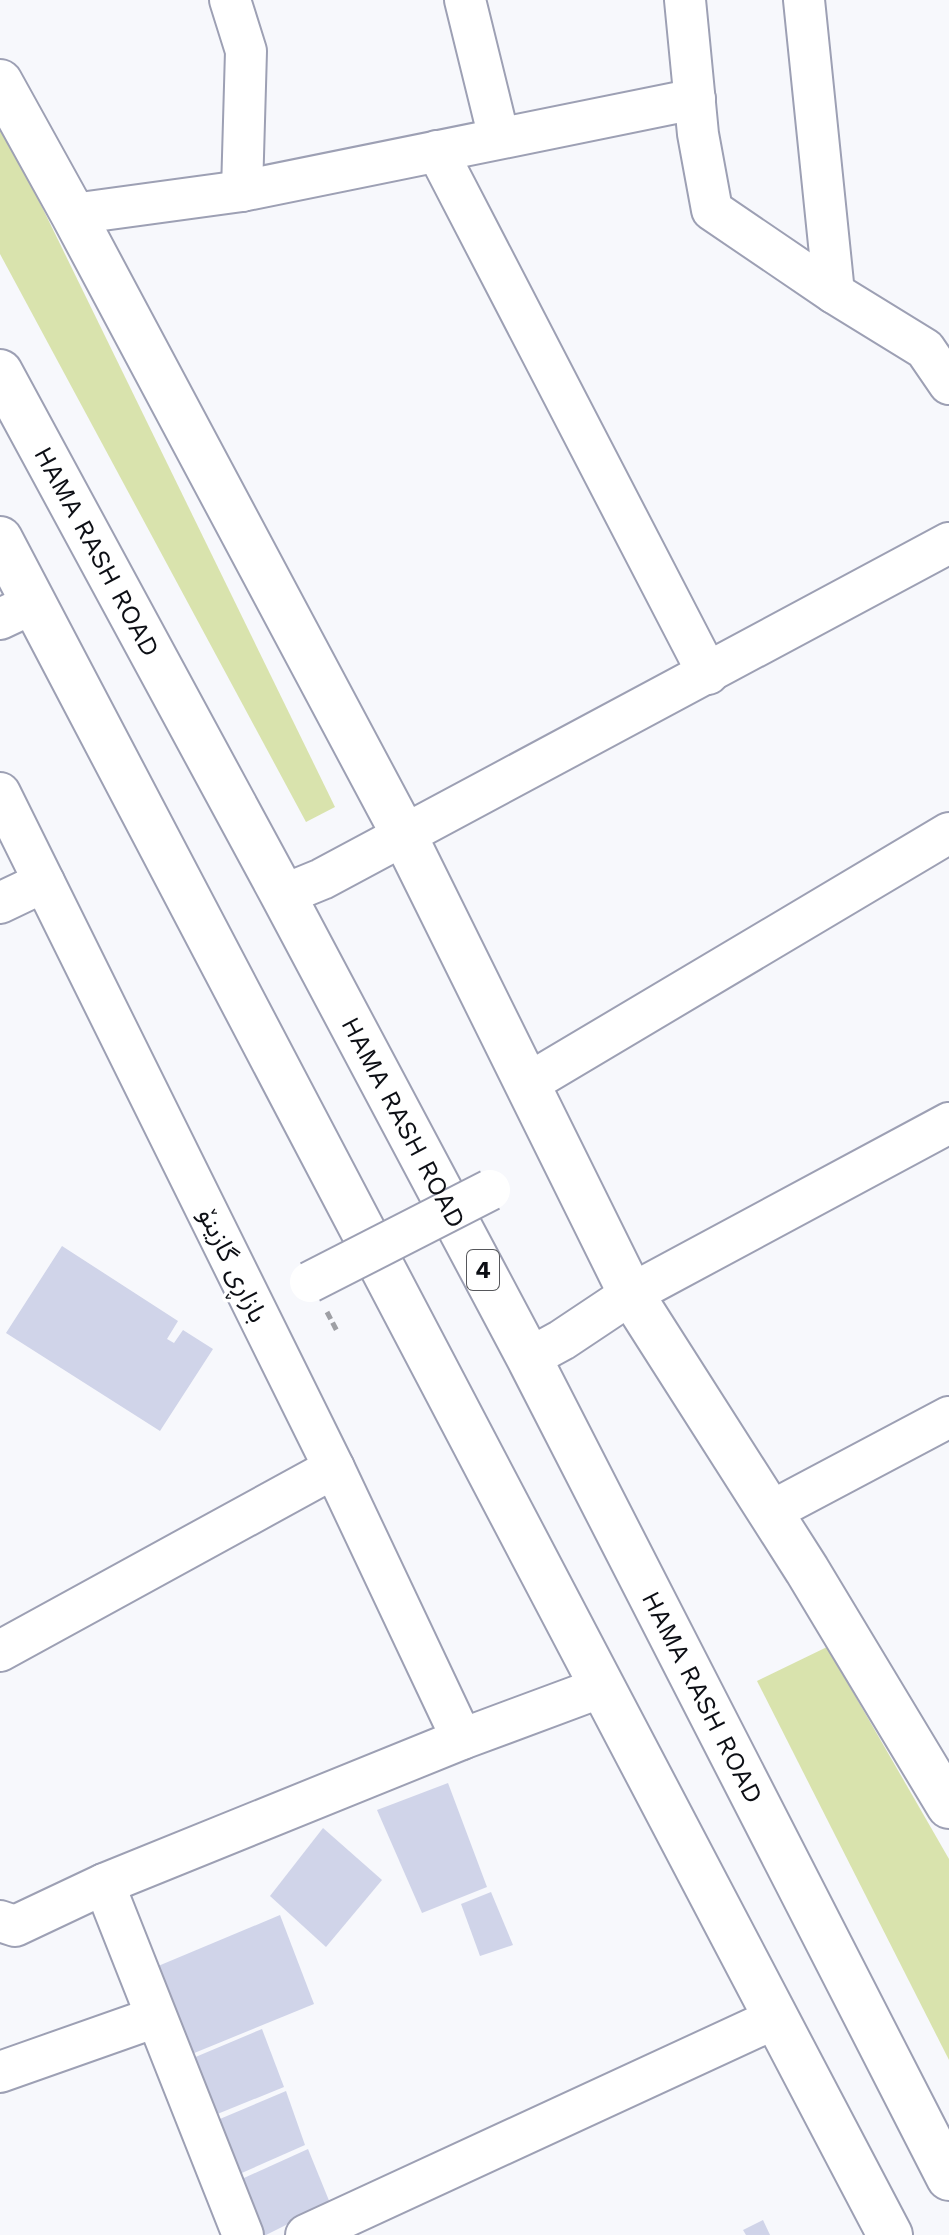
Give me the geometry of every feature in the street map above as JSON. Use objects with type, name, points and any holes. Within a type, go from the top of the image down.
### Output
[{"type":"main road","points":[[0,82],[403,833],[631,1294],[770,1512],[949,1806]]},
{"type":"main road","name":"HAMA RASH ROAD","points":[[0,372],[529,1358],[949,2178]]},
{"type":"main road","points":[[0,539],[17,611],[602,1687],[890,2235]]},
{"type":"street","points":[[230,0],[246,51],[242,191]]},
{"type":"street","points":[[465,0],[499,138]]},
{"type":"street","points":[[685,0],[695,99],[712,210],[834,293],[925,349],[949,384]]},
{"type":"street","points":[[804,0],[834,293]]},
{"type":"street","points":[[73,214],[242,191],[695,99]]},
{"type":"street","points":[[437,151],[708,674]]},
{"type":"street","points":[[283,895],[322,879],[949,543]]},
{"type":"street","name":"بازاڕی گازینۆ","points":[[2,804],[44,882],[334,1468],[462,1739]]},
{"type":"street","points":[[527,1084],[949,833]]},
{"type":"street","points":[[0,903],[44,882]]},
{"type":"street","points":[[529,1358],[631,1294],[949,1123]]},
{"type":"street","points":[[310,1282],[490,1190]]},
{"type":"street","points":[[770,1512],[949,1417]]},
{"type":"street","points":[[0,1651],[334,1468]]},
{"type":"street","points":[[0,1921],[15,1926],[104,1884],[462,1739],[602,1687]]},
{"type":"street","points":[[104,1884],[243,2235]]},
{"type":"street","points":[[0,2072],[156,2017]]},
{"type":"street","points":[[306,2235],[776,2018]]},
{"type":"green space","points":[[0,121],[335,807],[306,822],[0,254]]},
{"type":"green space","points":[[827,1647],[949,1859],[949,2060],[757,1681]]},
{"type":"building","points":[[62,1246],[178,1321],[167,1339],[174,1343],[183,1330],[213,1349],[160,1431],[6,1333]]},
{"type":"building","points":[[448,1783],[487,1887],[422,1913],[377,1810]]},
{"type":"building","points":[[323,1828],[382,1880],[326,1947],[270,1896]]},
{"type":"building","points":[[491,1892],[513,1945],[480,1956],[461,1904]]},
{"type":"building","points":[[280,1915],[314,2004],[187,2056],[151,1969]]},
{"type":"building","points":[[262,2029],[284,2087],[210,2117],[186,2061]]},
{"type":"building","points":[[286,2091],[305,2145],[228,2179],[208,2124]]},
{"type":"building","points":[[308,2149],[330,2203],[266,2235],[254,2235],[233,2183]]},
{"type":"building","points":[[763,2220],[770,2235],[746,2235],[743,2230]]}]
